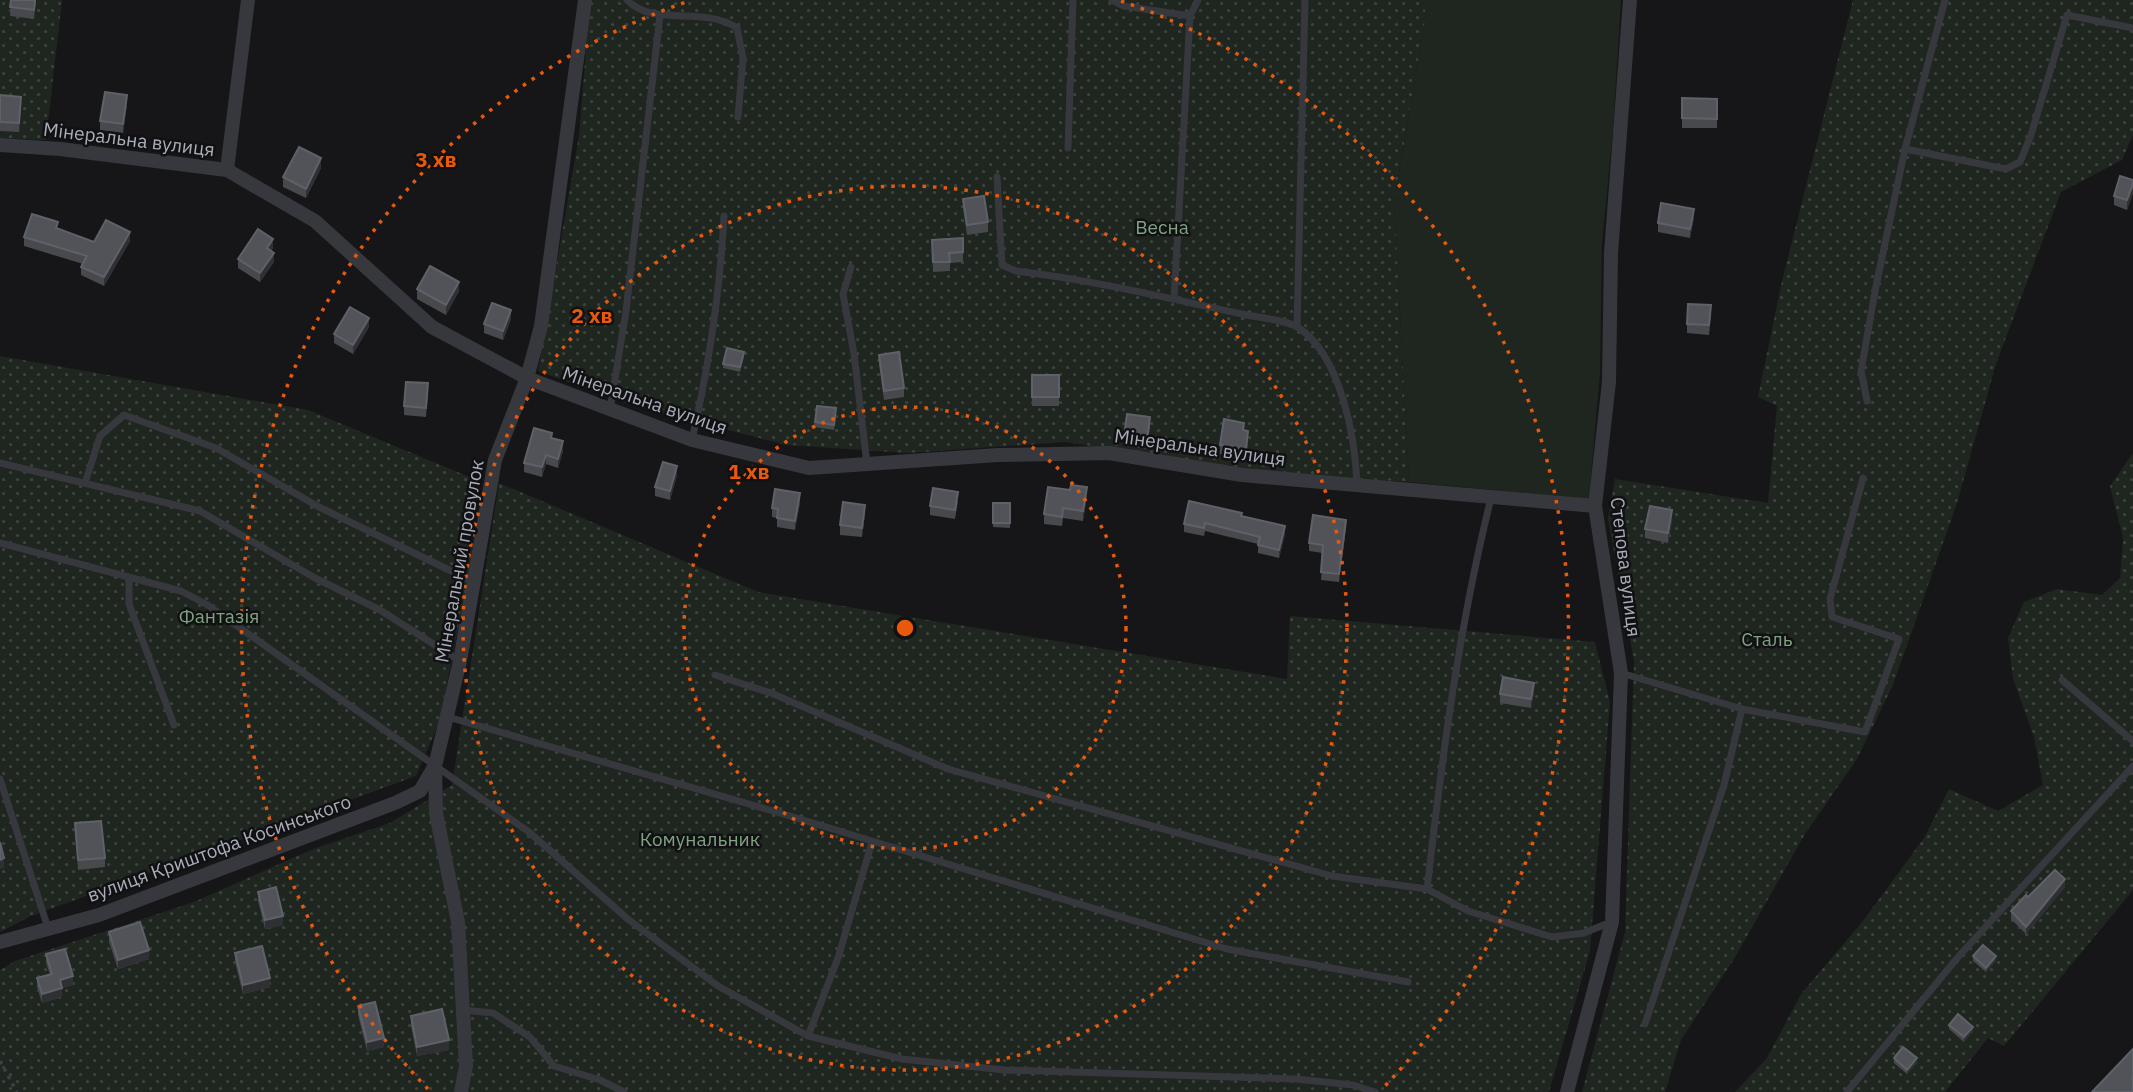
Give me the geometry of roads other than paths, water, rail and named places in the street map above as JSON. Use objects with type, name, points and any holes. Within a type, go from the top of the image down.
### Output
[{"type":"street","points":[[227,170],[248,0]]},
{"type":"street","name":"Мінеральний провулок","points":[[461,1092],[466,1066],[458,922],[436,813],[435,766],[460,661],[495,460],[527,379],[541,326],[585,0]]},
{"type":"street","name":"Степова вулиця","points":[[1567,1092],[1612,922],[1622,673],[1595,506],[1609,382],[1611,253],[1630,0]]},
{"type":"street","name":"Мінеральна вулиця","points":[[0,145],[60,149],[227,170],[315,220],[432,327],[527,379],[692,440],[809,468],[998,455],[1109,453],[1242,475],[1595,506]]},
{"type":"street","name":"вулиця Криштофа Косинського","points":[[0,942],[99,915],[395,803],[421,791],[435,766]]},
{"type":"lane","points":[[627,0],[635,9],[660,15],[722,18],[737,28],[743,58],[738,117]]},
{"type":"lane","points":[[1068,148],[1073,0]]},
{"type":"lane","points":[[1112,0],[1124,6],[1190,16]]},
{"type":"lane","points":[[1174,299],[1190,16],[1198,0]]},
{"type":"lane","points":[[1297,327],[1305,0]]},
{"type":"lane","points":[[1867,401],[1861,371],[1905,149],[1945,0]]},
{"type":"lane","points":[[610,411],[626,311],[660,15]]},
{"type":"lane","points":[[1905,149],[2006,169],[2020,162],[2031,135],[2067,15],[2133,28]]},
{"type":"lane","points":[[997,177],[1002,265],[1016,271],[1174,299],[1297,327],[1322,352],[1348,412],[1356,450],[1357,484]]},
{"type":"lane","points":[[692,440],[712,344],[721,275],[723,216]]},
{"type":"lane","points":[[851,267],[843,294],[856,366],[867,465]]},
{"type":"lane","points":[[85,483],[100,436],[124,415],[216,448],[318,507],[474,582]]},
{"type":"lane","points":[[0,463],[200,511],[315,578],[380,610],[460,661]]},
{"type":"lane","points":[[1622,673],[1742,709],[1865,732],[1899,639],[1832,617],[1830,599],[1863,478]]},
{"type":"lane","points":[[1427,889],[1456,661],[1469,584],[1491,498]]},
{"type":"lane","points":[[0,543],[181,591],[206,604],[529,832],[629,920],[718,985],[808,1036],[902,1059],[1004,1070],[1296,1080],[1353,1085],[1376,1092]]},
{"type":"lane","points":[[129,579],[130,604],[174,725]]},
{"type":"lane","points":[[715,675],[771,693],[948,769],[1332,876],[1427,889],[1468,911],[1552,937],[1584,933],[1612,922]]},
{"type":"lane","points":[[2062,680],[2133,741]]},
{"type":"lane","points":[[1645,1024],[1720,798],[1742,709]]},
{"type":"lane","points":[[448,717],[1227,949],[1408,982]]},
{"type":"lane","points":[[1847,1092],[1958,957],[2133,766]]},
{"type":"lane","points":[[0,779],[48,928]]},
{"type":"lane","points":[[808,1036],[838,958],[872,842]]},
{"type":"lane","points":[[463,1010],[492,1013],[530,1037],[554,1066],[600,1080],[624,1092]]},
{"type":"park label","name":"Весна","points":[[1162,227]]},
{"type":"park label","name":"Фантазія","points":[[219,616]]},
{"type":"park label","name":"Сталь","points":[[1767,639]]},
{"type":"park label","name":"Комунальник","points":[[700,839]]}]
